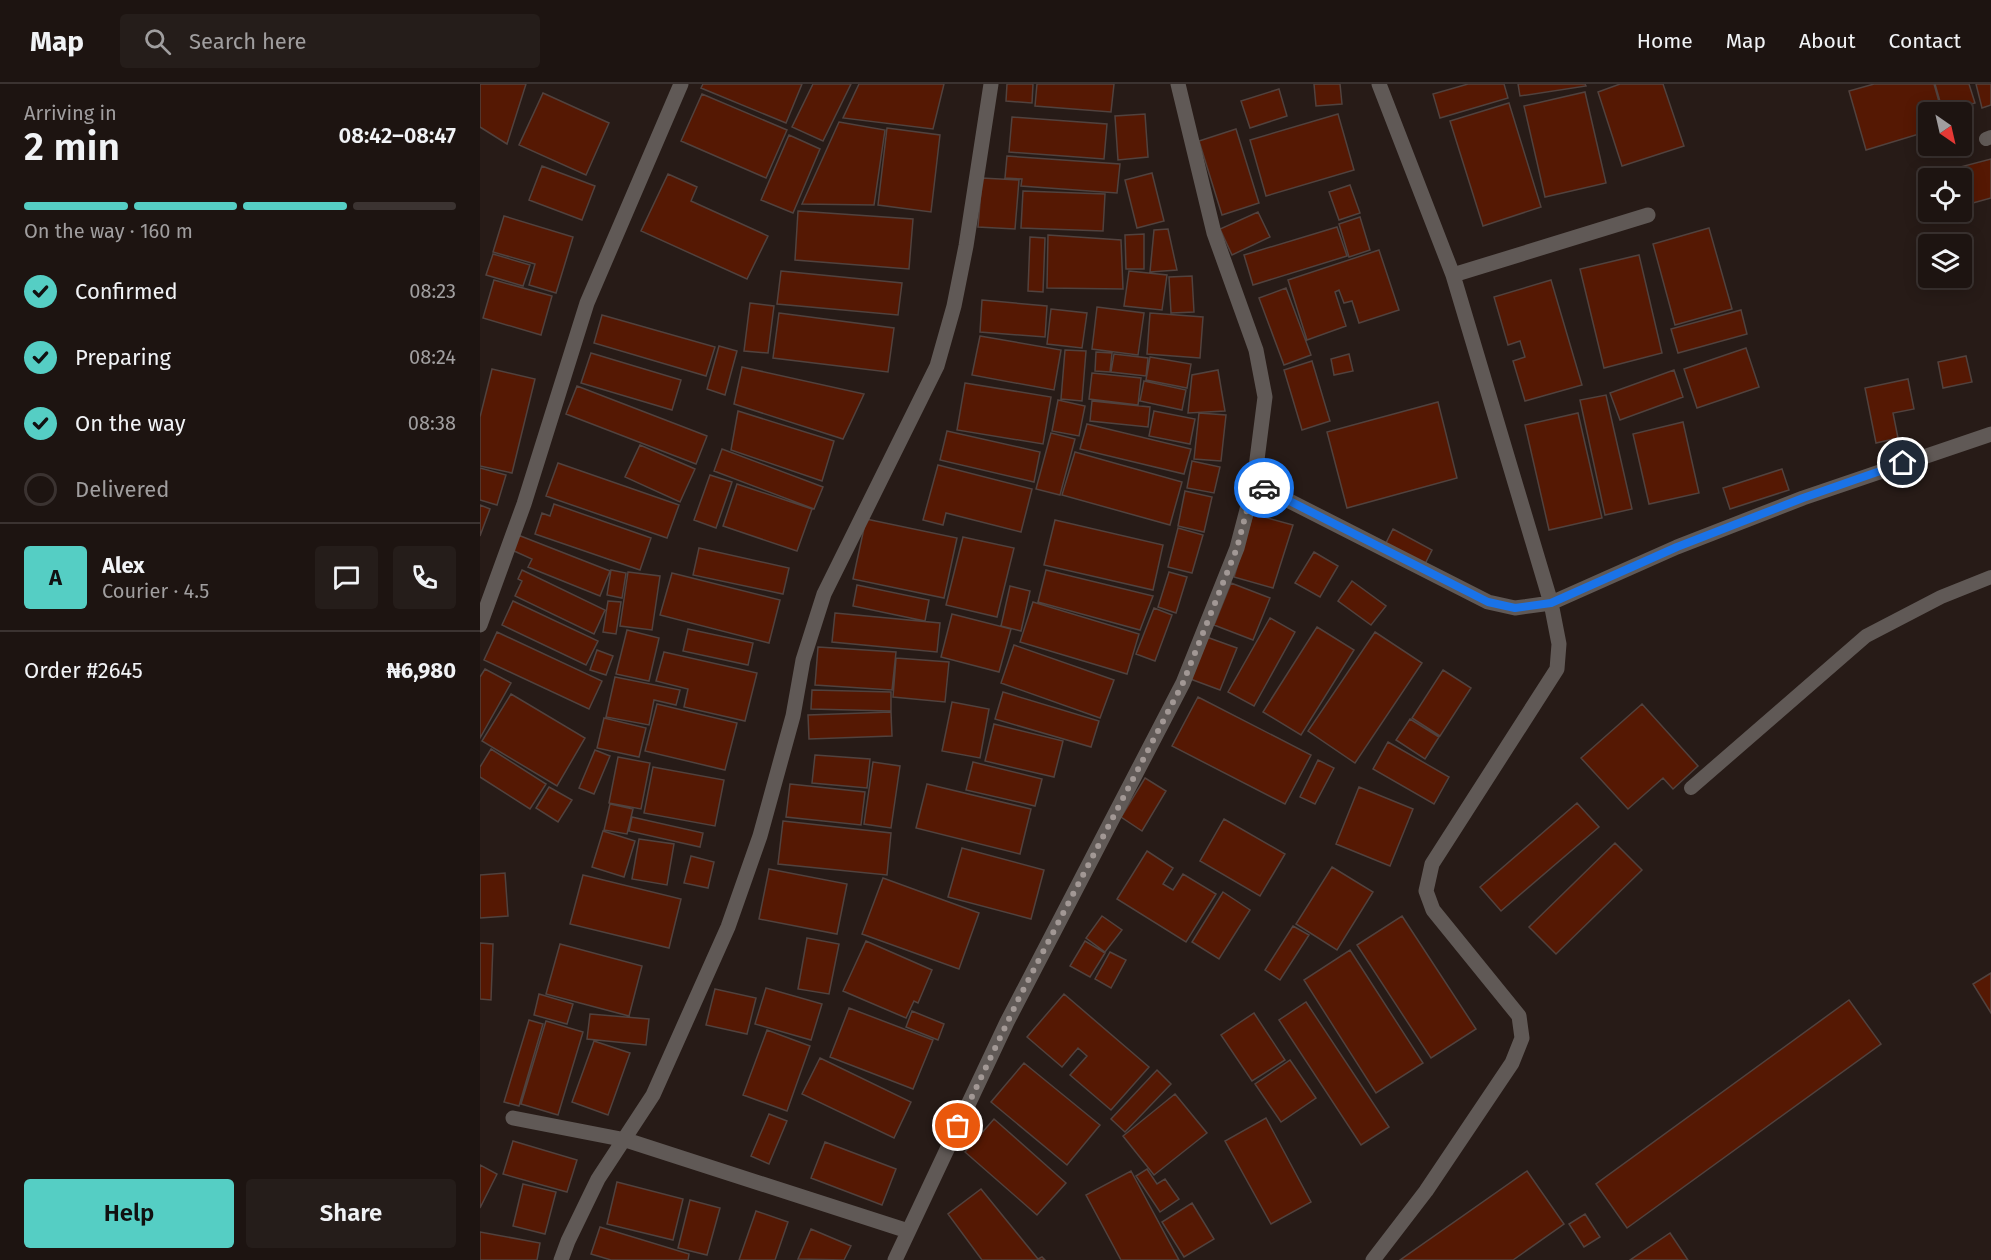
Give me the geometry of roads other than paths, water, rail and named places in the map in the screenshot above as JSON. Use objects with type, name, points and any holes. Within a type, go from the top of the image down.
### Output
[{"type":"street","points":[[480,625],[524,504],[587,303],[681,84]]},
{"type":"street","points":[[561,1260],[568,1240],[598,1179],[626,1140],[653,1095],[728,927],[760,836],[793,716],[803,660],[824,594],[937,366],[954,306],[966,246],[991,84]]},
{"type":"street","points":[[895,1260],[1007,1022],[1183,683],[1237,548],[1254,483],[1265,397],[1263,385],[1256,350],[1214,233],[1178,84]]},
{"type":"street","points":[[1373,1260],[1426,1191],[1512,1063],[1521,1038],[1520,1016],[1433,910],[1426,891],[1432,864],[1557,669],[1559,644],[1551,603],[1453,275],[1379,84]]},
{"type":"street","points":[[1453,275],[1648,215]]},
{"type":"street","points":[[1254,483],[1488,602],[1515,608],[1551,603],[1677,547],[1803,498],[1991,434]]},
{"type":"street","points":[[513,1118],[626,1140],[908,1231]]},
{"type":"lane","points":[[1690,788],[1866,636],[1941,597],[1991,577]]}]
